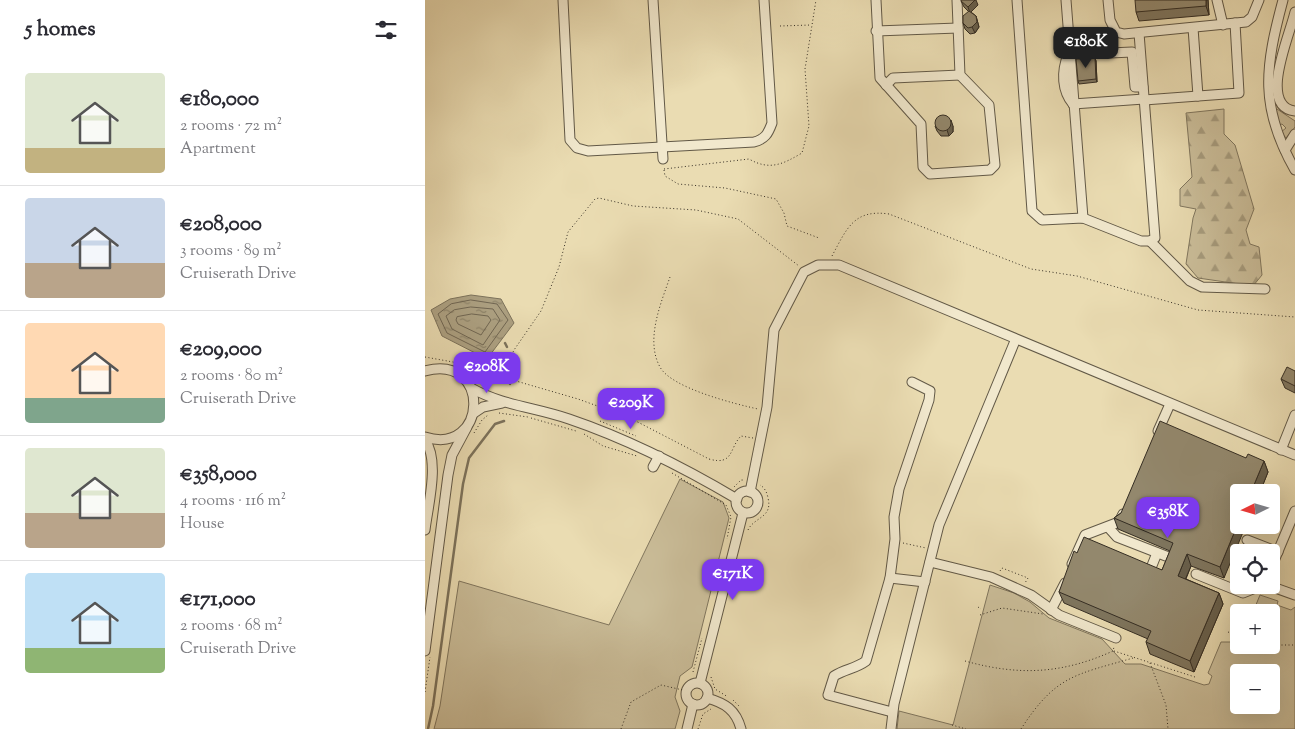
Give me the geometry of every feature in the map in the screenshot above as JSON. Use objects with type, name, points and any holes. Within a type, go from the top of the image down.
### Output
[{"type":"street","points":[[563,0],[570,140],[577,148],[588,151],[662,148],[762,140],[769,133],[771,123],[764,0]]},
{"type":"street","points":[[653,0],[663,159]]},
{"type":"street","points":[[876,0],[876,31],[880,78],[921,124],[923,167],[930,174],[990,170],[995,165],[989,105],[961,74],[957,0]]},
{"type":"street","points":[[1017,0],[1032,211],[1042,220],[1083,218],[1141,241],[1150,241],[1155,238],[1139,33]]},
{"type":"street","points":[[1066,0],[1083,218]]},
{"type":"street","points":[[1108,0],[1110,20],[1117,32]]},
{"type":"street","points":[[1217,0],[1223,25]]},
{"type":"street","points":[[1070,50],[1102,47],[1117,32],[1139,33],[1246,22],[1252,18],[1259,0]]},
{"type":"street","points":[[1283,0],[1267,81],[1274,124],[1295,170]]},
{"type":"street","points":[[1295,12],[1276,75],[1278,92],[1283,104],[1290,111],[1295,112]]},
{"type":"street","points":[[1073,104],[1239,93],[1235,23]]},
{"type":"street","points":[[876,31],[958,28]]},
{"type":"street","points":[[1193,28],[1198,96]]},
{"type":"street","points":[[1102,47],[1110,53],[1132,52],[1135,87],[1143,87]]},
{"type":"street","points":[[1070,50],[1063,71],[1066,96],[1073,104]]},
{"type":"street","points":[[886,85],[893,78],[961,74]]},
{"type":"street","points":[[1285,150],[1295,134]]},
{"type":"street","points":[[1150,241],[1190,281],[1201,287],[1265,289]]},
{"type":"street","points":[[750,492],[766,410],[774,330],[794,287],[806,271],[818,265],[839,265],[1015,340],[1295,455]]},
{"type":"street","points":[[891,729],[892,712],[939,525],[1015,340]]},
{"type":"street","points":[[425,364],[456,372],[471,388],[507,404],[568,419],[659,456],[737,499]]},
{"type":"street","points":[[425,370],[435,368]]},
{"type":"street","points":[[892,712],[828,695],[834,676],[844,670],[857,668],[866,661],[890,578],[895,541],[894,517],[899,489],[929,400],[930,391],[912,382]]},
{"type":"street","points":[[428,652],[448,475],[452,455],[474,413],[475,400],[471,388]]},
{"type":"street","points":[[474,413],[483,407],[507,404]]},
{"type":"street","points":[[1154,440],[1170,404]]},
{"type":"street","points":[[1281,450],[1295,415]]},
{"type":"street","points":[[425,439],[446,440],[457,435],[467,427]]},
{"type":"street","points":[[425,439],[431,449],[433,462],[425,530]]},
{"type":"street","points":[[653,467],[659,456]]},
{"type":"street","points":[[743,492],[750,492],[757,499],[758,506],[750,513],[743,513],[737,506],[737,499],[743,492]]},
{"type":"street","points":[[1049,612],[1063,588],[1081,539],[1090,532],[1108,528],[1119,522],[1127,504]]},
{"type":"street","points":[[1280,547],[1295,511]]},
{"type":"street","points":[[700,683],[743,513]]},
{"type":"street","points":[[1108,528],[1117,537],[1171,558]]},
{"type":"street","points":[[1247,540],[1257,544]]},
{"type":"street","points":[[1151,568],[1157,553]]},
{"type":"street","points":[[930,562],[991,577],[1031,595],[1049,612],[1116,638]]},
{"type":"street","points":[[1196,574],[1230,588]]},
{"type":"street","points":[[890,578],[925,582]]},
{"type":"street","points":[[1280,590],[1295,595]]},
{"type":"street","points":[[700,683],[708,690],[707,698],[700,704],[693,704],[687,697],[687,691],[693,684],[700,683]]},
{"type":"street","points":[[707,698],[725,703],[735,714],[741,729]]},
{"type":"street","points":[[687,729],[693,704]]},
{"type":"path","points":[[780,26],[811,25]]},
{"type":"path","points":[[663,159],[665,176],[678,184],[725,188],[776,199],[784,213],[787,226],[819,238]]},
{"type":"path","points":[[760,439],[741,436],[731,455],[717,462],[619,413],[516,381],[509,370],[509,361],[514,350],[541,311],[559,267],[568,232],[572,224],[599,198],[633,206],[653,209],[696,210],[738,219],[806,271]]},
{"type":"path","points":[[828,265],[849,227],[859,216],[872,212],[889,214],[1031,269],[1077,276],[1198,310],[1295,317]]},
{"type":"path","points":[[670,277],[658,316],[654,338],[660,367],[664,372],[689,388],[738,405],[766,410]]},
{"type":"path","points":[[497,413],[529,417],[582,433],[603,446],[641,458]]},
{"type":"path","points":[[469,438],[482,420],[492,414]]},
{"type":"path","points":[[672,473],[726,505],[731,517],[727,542]]},
{"type":"path","points":[[747,533],[749,527],[765,517],[768,510],[769,502],[762,486]]},
{"type":"path","points":[[895,541],[926,548]]},
{"type":"path","points":[[980,615],[1001,608],[1049,612]]},
{"type":"path","points":[[693,672],[704,631]]},
{"type":"path","points":[[1113,651],[1116,638]]},
{"type":"path","points":[[1280,645],[1295,645]]},
{"type":"path","points":[[965,661],[991,669],[1038,671],[1087,662],[1113,651],[1195,677]]},
{"type":"path","points":[[425,692],[428,652]]},
{"type":"path","points":[[1021,729],[1048,693],[1064,681],[1095,667],[1133,658]]},
{"type":"path","points":[[1149,662],[1166,705],[1168,729]]},
{"type":"path","points":[[711,676],[715,689],[737,702],[742,710]]},
{"type":"path","points":[[621,729],[631,702],[661,685],[687,691]]},
{"type":"path","points":[[698,729],[703,714],[714,708]]},
{"type":"path","points":[[952,725],[966,729]]},
{"type":"green space","points":[[1224,109],[1224,134],[1235,145],[1254,209],[1246,230],[1250,244],[1259,247],[1262,275],[1253,286],[1198,278],[1186,264],[1196,209],[1180,206],[1180,189],[1192,177],[1186,113]]},
{"type":"green space","points":[[1277,109],[1295,121],[1295,127],[1286,138],[1281,132],[1286,128],[1282,124],[1279,125],[1274,111]]},
{"type":"green space","points":[[680,479],[723,502],[729,518],[692,667],[680,676],[675,697],[680,711],[675,729],[434,729],[440,706],[459,581],[609,625]]},
{"type":"green space","points":[[990,585],[1014,593],[1030,602],[1049,618],[1102,639],[1125,664],[1141,664],[1204,685],[1209,684],[1212,676],[1208,673],[1221,642],[1230,642],[1230,654],[1280,654],[1280,606],[1291,610],[1295,607],[1295,729],[897,729],[899,711],[953,725]]},
{"type":"green space","points":[[1260,595],[1278,601],[1277,604],[1256,604]]},
{"type":"water","points":[[471,295],[501,299],[514,323],[487,359],[442,336],[431,310],[450,299]]},
{"type":"building","points":[[961,0],[975,0],[968,7]]},
{"type":"building","points":[[1135,0],[1206,0],[1206,6],[1136,12]]},
{"type":"building","points":[[969,11],[976,16],[977,22],[968,28],[963,23],[963,16]]},
{"type":"building","points":[[1095,58],[1096,79],[1078,81],[1076,59]]},
{"type":"building","points":[[943,115],[949,117],[951,123],[949,129],[943,131],[937,129],[935,123],[937,117]]},
{"type":"building","points":[[1287,367],[1295,371],[1295,386],[1281,379]]},
{"type":"building","points":[[1160,421],[1246,458],[1248,454],[1264,461],[1254,484],[1230,484],[1230,534],[1234,534],[1220,567],[1187,554],[1178,576],[1219,593],[1190,661],[1146,642],[1151,631],[1059,592],[1074,551],[1077,553],[1084,537],[1162,570],[1173,543],[1114,518],[1121,513]]},
{"type":"waterway","points":[[505,343],[507,347]]},
{"type":"waterway","points":[[508,361],[510,384]]},
{"type":"waterway","points":[[428,729],[433,706],[463,484],[469,458],[495,424],[504,421]]}]
